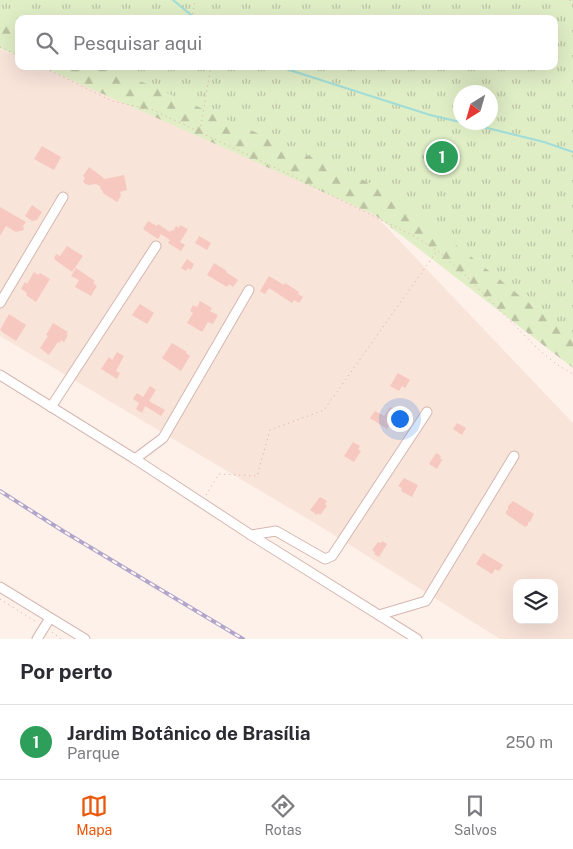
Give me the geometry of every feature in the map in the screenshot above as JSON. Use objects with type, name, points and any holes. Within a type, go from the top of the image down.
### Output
[{"type":"street","points":[[0,303],[63,197]]},
{"type":"street","points":[[51,407],[156,246]]},
{"type":"street","points":[[135,459],[163,438],[249,290]]},
{"type":"street","points":[[0,375],[417,639]]},
{"type":"street","points":[[251,535],[276,531],[325,559],[332,556],[427,412]]},
{"type":"street","points":[[379,616],[426,601],[514,456]]},
{"type":"street","points":[[0,587],[85,639]]},
{"type":"street","points":[[37,639],[50,618]]},
{"type":"path","points":[[193,15],[195,0]]},
{"type":"path","points":[[570,0],[573,5]]},
{"type":"path","points":[[0,47],[15,54]]},
{"type":"path","points":[[49,70],[112,101],[153,110],[405,232],[438,251],[463,272],[537,348],[556,364],[573,374]]},
{"type":"path","points":[[200,132],[210,70]]},
{"type":"path","points":[[202,503],[219,474],[257,476],[270,430],[324,410],[438,251]]},
{"type":"path","points":[[0,600],[62,639]]},
{"type":"shaded area","points":[[0,49],[15,55],[15,70],[48,70],[290,168],[375,215],[573,423],[573,639],[500,639],[318,525],[0,336]]},
{"type":"green space","points":[[0,0],[535,0],[558,15],[15,15],[15,55],[0,48]]},
{"type":"green space","points":[[0,0],[573,0],[573,338],[390,192],[115,70],[558,70],[558,15],[15,15],[15,26],[0,19]]},
{"type":"green space","points":[[558,15],[573,25],[573,368],[375,215],[49,70],[558,70]]},
{"type":"building","points":[[42,146],[61,157],[54,170],[34,159]]},
{"type":"building","points":[[89,167],[105,179],[124,175],[127,190],[120,192],[121,196],[117,202],[103,193],[100,186],[96,184],[88,185],[83,182],[85,178],[83,176]]},
{"type":"building","points":[[32,205],[42,212],[37,220],[32,221],[25,216]]},
{"type":"building","points":[[0,207],[26,222],[23,226],[24,230],[16,232],[6,226],[0,236]]},
{"type":"building","points":[[148,221],[157,226],[158,224],[170,232],[176,226],[179,228],[180,225],[188,229],[180,242],[185,245],[181,251],[168,243],[170,240],[161,234],[158,239],[143,229]]},
{"type":"building","points":[[199,236],[211,243],[207,250],[195,243]]},
{"type":"building","points":[[67,246],[83,256],[72,272],[54,259],[56,254],[60,256]]},
{"type":"building","points":[[187,259],[194,264],[191,270],[188,268],[186,271],[181,268]]},
{"type":"building","points":[[214,263],[238,280],[233,287],[229,284],[227,287],[207,275]]},
{"type":"building","points":[[76,268],[95,281],[93,283],[97,286],[91,296],[75,287],[79,280],[71,276]]},
{"type":"building","points":[[34,272],[50,279],[36,302],[21,289],[25,282],[27,284]]},
{"type":"building","points":[[269,276],[299,292],[298,294],[303,297],[299,303],[294,300],[292,303],[269,288],[265,294],[260,291]]},
{"type":"building","points":[[200,301],[212,308],[210,311],[218,315],[213,324],[208,322],[202,332],[187,323],[193,313],[190,311],[193,305],[197,307]]},
{"type":"building","points":[[140,304],[154,313],[147,324],[132,315]]},
{"type":"building","points":[[9,314],[26,325],[16,341],[0,330]]},
{"type":"building","points":[[53,323],[68,332],[66,334],[68,335],[64,342],[61,340],[60,343],[58,342],[49,355],[40,348],[48,336],[46,335]]},
{"type":"building","points":[[172,343],[190,356],[181,371],[162,358]]},
{"type":"building","points":[[117,352],[124,356],[116,371],[120,373],[117,379],[101,369],[109,357],[112,360]]},
{"type":"building","points":[[398,373],[410,380],[405,388],[402,386],[399,391],[390,386]]},
{"type":"building","points":[[150,386],[156,390],[149,401],[165,410],[161,416],[145,406],[142,413],[136,409],[139,403],[133,399],[137,393],[143,397]]},
{"type":"building","points":[[390,407],[395,409],[390,418],[393,420],[387,429],[370,418],[375,411],[384,416]]},
{"type":"building","points":[[457,423],[466,428],[462,435],[453,429]]},
{"type":"building","points":[[353,442],[360,446],[358,449],[361,451],[354,462],[344,456]]},
{"type":"building","points":[[436,453],[441,456],[442,460],[437,469],[429,464]]},
{"type":"building","points":[[404,478],[418,485],[412,497],[401,491],[402,488],[398,486]]},
{"type":"building","points":[[320,497],[327,501],[325,504],[327,506],[320,515],[318,513],[317,515],[310,510]]},
{"type":"building","points":[[513,501],[534,514],[531,521],[525,527],[506,514],[508,506]]},
{"type":"building","points":[[382,541],[387,544],[379,557],[372,550],[378,542],[381,543]]},
{"type":"building","points":[[483,553],[503,565],[499,571],[495,569],[492,574],[476,564]]},
{"type":"waterway","points":[[173,0],[191,15]]},
{"type":"waterway","points":[[289,70],[430,115],[453,120]]},
{"type":"waterway","points":[[495,130],[544,142],[573,152]]},
{"type":"railway","points":[[0,491],[243,639]]},
{"type":"place","name":"Jardim Botânico de Brasília","points":[[442,157]]}]
